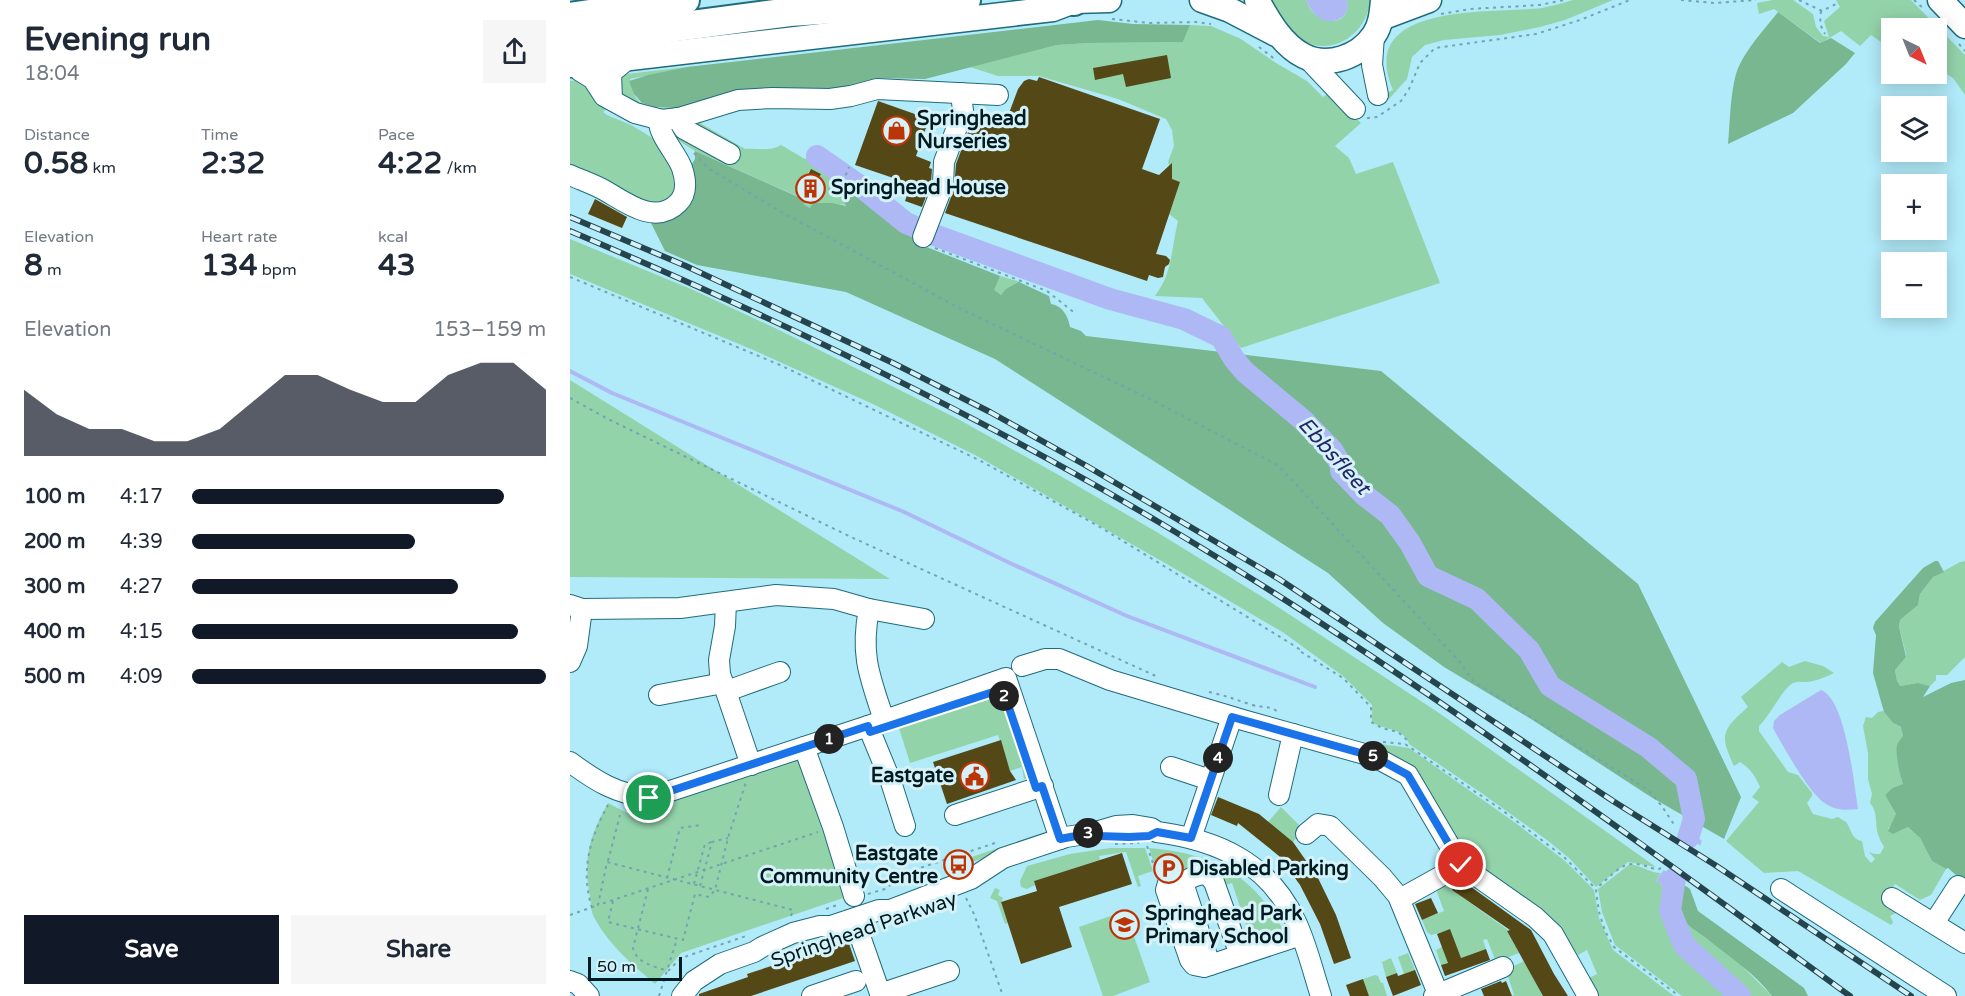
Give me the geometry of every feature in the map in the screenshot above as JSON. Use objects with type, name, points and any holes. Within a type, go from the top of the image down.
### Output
[{"type":"highway","points":[[570,17],[685,0]]},
{"type":"highway","points":[[570,31],[829,0]]},
{"type":"highway","points":[[572,57],[790,12],[966,0]]},
{"type":"main road","points":[[572,57],[629,58],[1053,9],[1072,0],[1109,9]]},
{"type":"main road","points":[[1202,0],[1230,10],[1280,37],[1306,57],[1329,61],[1340,60],[1363,46],[1379,18],[1398,10],[1431,8]]},
{"type":"main road","points":[[1257,0],[1280,37]]},
{"type":"main road","points":[[1940,0],[1965,26]]},
{"type":"street","points":[[1379,18],[1372,65],[1384,102]]},
{"type":"street","points":[[572,57],[581,72],[593,79],[604,96],[635,113],[668,119],[730,154]]},
{"type":"street","points":[[1306,57],[1355,109]]},
{"type":"street","points":[[612,100],[611,74],[629,58]]},
{"type":"street","points":[[570,175],[640,210],[653,213],[664,212],[679,201],[686,185],[678,159],[659,130],[668,119],[713,106],[749,99],[830,99],[877,89],[998,95]]},
{"type":"street","points":[[926,228],[943,185],[944,162],[963,111],[961,93]]},
{"type":"street","points":[[570,662],[578,646],[576,607],[680,608],[776,596],[834,599],[869,609],[924,619]]},
{"type":"street","points":[[726,602],[725,630],[719,660],[720,674],[751,765]]},
{"type":"street","points":[[869,609],[865,633],[865,656],[876,723],[905,826]]},
{"type":"street","points":[[570,762],[596,781],[616,791],[649,798],[876,723],[1010,668],[1045,659],[1059,659],[1110,680],[1375,757],[1408,775],[1461,865],[1550,930],[1588,996]]},
{"type":"street","points":[[1010,668],[1042,786],[1060,839]]},
{"type":"street","points":[[659,696],[725,687],[783,674]]},
{"type":"street","points":[[1191,838],[1232,717]]},
{"type":"street","points":[[1276,794],[1293,734]]},
{"type":"street","points":[[804,747],[833,827],[854,896]]},
{"type":"street","points":[[1171,767],[1210,780]]},
{"type":"street","points":[[955,815],[1042,786]]},
{"type":"street","points":[[1306,834],[1318,824],[1330,826],[1382,877],[1400,899],[1437,995],[1503,967]]},
{"type":"street","name":"Springhead Parkway","points":[[674,996],[680,981],[686,974],[712,964],[761,957],[762,946],[793,933],[820,926],[831,934],[854,919],[879,910],[890,910],[971,879],[1004,849],[1060,839],[1099,838],[1103,828],[1129,825],[1151,828],[1152,839],[1191,838],[1223,848],[1256,870],[1281,896],[1292,915],[1321,996]]},
{"type":"street","points":[[1400,899],[1461,865]]},
{"type":"street","points":[[1240,955],[1213,879],[1207,874],[1202,874],[1189,879],[1185,883],[1210,965],[1301,935]]},
{"type":"street","points":[[1934,924],[1958,886]]},
{"type":"street","points":[[1781,889],[1946,996]]},
{"type":"street","points":[[1892,898],[1965,943]]},
{"type":"street","points":[[854,919],[880,995],[949,971]]},
{"type":"street","name":"Springhead Parkway","points":[[682,996],[694,981],[720,964]]},
{"type":"street","points":[[570,981],[578,984],[589,996],[597,996]]},
{"type":"street","points":[[812,996],[856,981]]},
{"type":"path","points":[[1431,8],[1470,9],[1540,5],[1564,0]]},
{"type":"path","points":[[1355,109],[1370,119],[1377,117],[1384,102],[1396,106],[1405,96],[1421,60],[1435,48],[1536,34],[1580,20],[1630,0]]},
{"type":"path","points":[[1681,0],[1714,3],[1756,0]]},
{"type":"path","points":[[1799,0],[1821,11],[1838,3]]},
{"type":"path","points":[[1109,9],[1143,23],[1212,24]]},
{"type":"path","points":[[1821,11],[1820,24],[1825,34]]},
{"type":"path","points":[[1255,44],[1280,63]]},
{"type":"path","points":[[667,141],[677,140],[692,150],[704,165],[778,210],[959,308],[1150,399],[1279,466],[1459,661],[1473,681],[1648,790],[1675,826]]},
{"type":"path","points":[[816,198],[829,190],[849,169]]},
{"type":"path","points":[[926,228],[923,240],[930,247],[952,253],[1047,291],[1076,314]]},
{"type":"path","points":[[570,277],[780,365],[979,460],[1100,527],[1343,678],[1371,707],[1371,722],[1399,733],[1407,740],[1405,744]]},
{"type":"path","points":[[570,398],[608,419],[851,537],[1160,678]]},
{"type":"path","points":[[1207,691],[1254,705],[1272,707],[1282,715]]},
{"type":"path","points":[[1374,741],[1405,744],[1502,810],[1564,857],[1596,889],[1601,916],[1614,947],[1679,996]]},
{"type":"path","points":[[695,894],[709,897],[715,890],[728,838],[751,765]]},
{"type":"path","points":[[592,908],[585,883],[586,860],[596,827],[616,791]]},
{"type":"path","points":[[597,905],[620,815]]},
{"type":"path","points":[[667,878],[680,828],[701,825]]},
{"type":"path","points":[[570,915],[833,827]]},
{"type":"path","points":[[613,900],[608,922],[683,940],[705,844],[728,838]]},
{"type":"path","points":[[1099,838],[1152,839],[1148,849],[1159,880]]},
{"type":"path","points":[[697,886],[705,870],[712,842]]},
{"type":"path","points":[[919,868],[1004,849]]},
{"type":"path","points":[[608,862],[793,910],[789,922]]},
{"type":"path","points":[[1596,889],[1627,864],[1641,864],[1657,870],[1661,868]]},
{"type":"path","points":[[648,889],[633,948],[640,961],[668,971]]},
{"type":"path","points":[[965,895],[1003,996]]},
{"type":"path","name":"Springhead Parkway","points":[[761,957],[831,934]]},
{"type":"path","points":[[659,996],[676,939]]},
{"type":"green space","points":[[1269,0],[1306,0],[1314,13],[1332,21],[1346,14],[1347,0],[1370,0],[1370,2],[1367,14],[1353,34],[1344,41],[1321,46],[1309,43],[1293,34]]},
{"type":"green space","points":[[1573,0],[1613,0],[1565,20],[1540,27],[1500,35],[1444,40],[1425,45],[1412,57],[1407,79],[1388,100],[1385,94],[1393,90],[1386,61],[1393,40],[1411,27],[1435,18],[1463,13],[1542,8]]},
{"type":"green space","points":[[1793,0],[1813,14],[1816,27],[1823,36],[1829,37],[1824,21],[1840,7],[1836,0],[1911,0],[1929,18],[1881,18],[1881,42],[1871,35],[1860,46],[1841,31],[1821,43],[1774,9],[1759,14],[1757,3]]},
{"type":"green space","points":[[1778,12],[1820,43],[1831,38],[1855,53],[1793,113],[1728,144],[1731,100],[1739,66],[1749,49]]},
{"type":"green space","points":[[1098,20],[1133,24],[1190,25],[1183,42],[1057,45],[925,79],[877,78],[853,89],[712,99],[674,108],[655,107],[642,103],[634,94],[629,81],[687,67]]},
{"type":"green space","points":[[1190,25],[1211,26],[1241,39],[1307,81],[1323,97],[1329,93],[1361,123],[1335,146],[1349,158],[1356,174],[1393,162],[1440,283],[1241,348],[1202,298],[1155,296],[1168,269],[1178,221],[1169,214],[1180,182],[1167,178],[1172,174],[1168,162],[1174,146],[1172,130],[1166,119],[1118,99],[1039,76],[998,76],[970,67],[1057,45],[1183,42]]},
{"type":"green space","points":[[1947,37],[1965,55],[1965,95],[1953,78],[1947,74]]},
{"type":"green space","points":[[687,67],[630,79],[636,98],[643,104],[661,108],[683,106],[712,99],[680,111],[648,110],[621,95],[618,75]]},
{"type":"green space","points":[[585,79],[606,109],[603,112],[631,125],[662,147],[680,180],[675,199],[652,208],[570,166],[570,81]]},
{"type":"green space","points":[[695,120],[745,149],[768,149],[781,145],[805,159],[810,158],[816,151],[818,153],[811,163],[836,184],[846,205],[823,203],[810,208],[802,204],[804,199],[695,151],[674,138],[675,136],[685,140],[689,127]],"holes":[[[811,169],[821,174],[818,179],[823,182],[809,205],[805,203],[809,196],[800,190],[802,185],[800,183]]]},
{"type":"green space","points":[[821,149],[826,153],[829,152],[846,172],[835,183],[810,162]]},
{"type":"green space","points":[[695,151],[805,200],[803,204],[810,208],[813,203],[833,203],[846,206],[836,184],[850,174],[901,209],[924,220],[924,246],[1000,276],[994,290],[1001,295],[1006,289],[1019,282],[1049,296],[1051,304],[1064,312],[1070,327],[1081,331],[1086,336],[1381,371],[1638,584],[1741,797],[1724,839],[1651,797],[1531,719],[1444,667],[1383,623],[1328,573],[995,359],[846,292],[697,265],[665,251],[650,221],[657,221],[695,159]]},
{"type":"green space","points":[[570,239],[691,289],[779,330],[956,418],[1057,474],[1269,601],[1439,713],[1656,867],[1628,862],[1596,887],[1569,858],[1547,840],[1409,744],[1399,732],[1372,722],[1372,705],[1343,676],[1284,633],[975,455],[875,405],[751,349],[570,274]]},
{"type":"green space","points":[[1000,276],[1021,282],[1001,295],[993,290]]},
{"type":"green space","points":[[570,380],[890,579],[570,577]]},
{"type":"green space","points":[[1938,561],[1944,572],[1933,577],[1920,594],[1918,605],[1900,620],[1899,627],[1906,657],[1895,670],[1900,686],[1918,683],[1930,686],[1923,697],[1951,683],[1965,680],[1965,883],[1948,868],[1932,861],[1920,838],[1908,827],[1893,834],[1888,831],[1896,814],[1885,795],[1892,788],[1903,784],[1898,764],[1897,745],[1903,736],[1901,727],[1893,723],[1884,712],[1873,673],[1875,622],[1923,568]]},
{"type":"green space","points":[[1965,561],[1965,657],[1947,675],[1936,675],[1936,680],[1930,686],[1918,683],[1900,686],[1895,670],[1906,654],[1899,627],[1900,620],[1918,605],[1920,594],[1933,577]]},
{"type":"green space","points":[[1805,661],[1823,666],[1834,673],[1814,681],[1795,682],[1789,686],[1759,726],[1759,731],[1788,772],[1798,775],[1812,793],[1807,803],[1813,814],[1832,819],[1838,817],[1846,822],[1854,836],[1862,841],[1865,856],[1871,863],[1875,859],[1869,852],[1880,854],[1884,847],[1870,803],[1872,794],[1868,779],[1868,753],[1863,726],[1866,717],[1872,718],[1878,712],[1883,711],[1893,723],[1902,728],[1903,737],[1897,750],[1903,784],[1892,788],[1885,795],[1896,814],[1896,818],[1888,829],[1897,832],[1908,827],[1920,838],[1932,861],[1946,869],[1931,895],[1920,900],[1895,884],[1883,903],[1896,913],[1890,916],[1893,922],[1891,925],[1798,871],[1764,873],[1726,841],[1759,802],[1752,797],[1760,787],[1754,776],[1740,762],[1734,766],[1726,747],[1728,727],[1748,707],[1741,697],[1782,662],[1789,667]]},
{"type":"green space","points":[[994,693],[1002,696],[1031,777],[1024,779],[1022,767],[1010,771],[998,735],[910,763],[898,725]]},
{"type":"green space","points":[[1380,744],[1409,748],[1517,824],[1565,861],[1594,890],[1599,918],[1613,950],[1674,996],[1599,996],[1589,978],[1597,974],[1587,950],[1578,955],[1568,948],[1479,872],[1384,755]]},
{"type":"green space","points":[[802,757],[849,896],[681,953],[655,984],[614,946],[592,911],[587,871],[589,848],[608,803],[627,813],[638,813]]},
{"type":"green space","points":[[1281,807],[1302,828],[1293,842],[1268,822]]},
{"type":"green space","points":[[1045,832],[1040,839],[962,867],[960,861]]},
{"type":"green space","points":[[1110,848],[1145,848],[1153,871],[1138,876],[1141,886],[1138,887],[1126,852],[1099,856],[1100,860],[1034,881],[1035,885],[1027,889],[1021,887],[1020,881],[1027,866],[1070,854]]},
{"type":"green space","points":[[1149,848],[1192,855],[1228,870],[1258,894],[1283,930],[1249,947],[1242,943],[1251,939],[1232,883],[1222,886],[1184,873],[1182,867],[1177,868],[1175,861],[1155,867]]},
{"type":"green space","points":[[1630,864],[1661,873],[1656,881],[1660,883],[1665,894],[1670,896],[1675,894],[1684,921],[1740,964],[1772,996],[1682,996],[1615,945],[1602,912],[1598,889]]},
{"type":"green space","points":[[1450,882],[1455,884],[1452,890],[1508,930],[1519,953],[1496,962],[1487,939],[1483,940],[1486,949],[1441,965],[1436,950],[1454,941],[1450,930],[1431,935],[1427,932],[1422,920],[1444,911],[1437,892],[1440,887]]},
{"type":"green space","points":[[1683,884],[1690,889],[1698,911],[1804,988],[1808,996],[1772,996],[1749,972],[1686,923],[1681,917],[1675,899],[1679,887]]},
{"type":"green space","points":[[995,888],[1000,890],[998,895],[1003,898],[1001,903],[1008,923],[1005,924],[997,901],[990,898]]},
{"type":"green space","points":[[1125,911],[1150,982],[1113,996],[1103,996],[1079,927]]},
{"type":"green space","points":[[1408,953],[1415,970],[1404,974],[1398,957]]},
{"type":"green space","points":[[1391,958],[1397,973],[1386,977],[1382,962]]},
{"type":"green space","points":[[1524,961],[1543,996],[1511,996],[1514,995],[1506,970]]},
{"type":"green space","points":[[1375,975],[1383,983],[1387,996],[1369,996],[1363,979]]},
{"type":"water","points":[[1306,0],[1347,0],[1346,12],[1334,21],[1323,20],[1316,15]]},
{"type":"water","points":[[1821,690],[1830,697],[1843,725],[1858,809],[1838,809],[1820,799],[1797,769],[1773,728],[1774,721],[1780,715]]},
{"type":"water","points":[[1697,829],[1701,832],[1698,838],[1702,841],[1683,884],[1675,894],[1666,895],[1660,883],[1656,881],[1688,836]]},
{"type":"pier","points":[[1685,835],[1701,846],[1685,885],[1661,868]]},
{"type":"building","points":[[1167,55],[1171,78],[1126,87],[1123,74],[1095,80],[1093,68]]},
{"type":"building","points":[[1039,77],[1160,119],[1142,169],[1159,175],[1172,163],[1172,179],[1180,182],[1156,254],[1166,256],[1170,260],[1165,267],[1163,277],[1149,275],[1147,281],[945,213],[954,189],[956,164],[975,114],[1005,124],[1018,89],[1024,81],[1029,79],[1037,81]]},
{"type":"building","name":"Springhead Nurseries","points":[[878,101],[929,119],[916,156],[931,162],[929,168],[932,169],[931,183],[922,207],[905,201],[911,184],[855,165]]},
{"type":"building","name":"Springhead House","points":[[811,169],[821,174],[818,179],[823,182],[813,198],[800,190]]},
{"type":"building","points":[[595,199],[627,217],[622,228],[588,214]]},
{"type":"building","name":"Eastgate","points":[[1001,740],[1010,771],[1016,780],[947,804],[933,762]]},
{"type":"building","points":[[1218,797],[1259,814],[1293,842],[1318,878],[1336,915],[1351,958],[1334,964],[1320,924],[1300,885],[1279,856],[1238,823],[1237,826],[1211,815]]},
{"type":"building","points":[[1122,853],[1132,884],[1059,907],[1072,947],[1021,964],[1001,902],[1037,891],[1034,881]]},
{"type":"building","points":[[1460,879],[1531,930],[1568,996],[1543,996],[1507,931],[1510,930],[1452,890]]},
{"type":"building","points":[[1431,898],[1438,913],[1422,920],[1415,904]]},
{"type":"building","points":[[1450,929],[1461,958],[1486,949],[1490,960],[1445,976],[1441,965],[1448,963],[1437,934]]},
{"type":"building","points":[[848,941],[855,961],[751,996],[699,996],[699,994],[748,977],[747,974]]},
{"type":"building","points":[[1415,970],[1421,985],[1393,996],[1386,977],[1397,973],[1398,976]]},
{"type":"building","points":[[1363,979],[1369,996],[1350,996],[1346,985]]},
{"type":"building","points":[[1501,981],[1502,983],[1506,981],[1512,996],[1484,996],[1481,989]]},
{"type":"waterway","name":"Ebbsfleet","points":[[817,156],[860,186],[906,223],[920,229]]},
{"type":"waterway","name":"Ebbsfleet","points":[[929,233],[1110,299],[1184,319],[1221,337],[1245,372],[1304,421],[1332,450],[1341,465],[1341,471],[1363,494],[1390,515],[1410,543],[1428,576],[1477,599],[1529,650],[1550,686],[1648,747],[1686,779],[1694,819],[1688,838]]},
{"type":"waterway","points":[[570,371],[612,393],[902,511],[1127,616],[1315,687]]},
{"type":"waterway","name":"Ebbsfleet","points":[[1675,878],[1670,910],[1684,945],[1740,996]]},
{"type":"railway","points":[[570,217],[686,266],[893,363],[990,412],[1085,465],[1279,579],[1911,996]]},
{"type":"railway","points":[[570,231],[721,297],[871,367],[1018,443],[1162,524],[1251,578],[1425,693],[1596,812],[1850,996]]},
{"type":"place","name":"Springhead Nurseries","points":[[896,131]]},
{"type":"place","name":"Springhead House","points":[[810,188]]},
{"type":"place","name":"Eastgate","points":[[975,776]]},
{"type":"place","name":"Eastgate Community Centre","points":[[959,865]]},
{"type":"place","name":"Disabled Parking","points":[[1168,869]]},
{"type":"place","name":"Springhead Park Primary School","points":[[1124,925]]},
{"type":"route","points":[[649,798],[868,726],[870,732],[996,691],[1005,696],[1036,788],[1042,786],[1060,839],[1092,833],[1098,836],[1129,837],[1149,836],[1157,832],[1191,838],[1232,717],[1375,757],[1408,775],[1461,865]]}]
